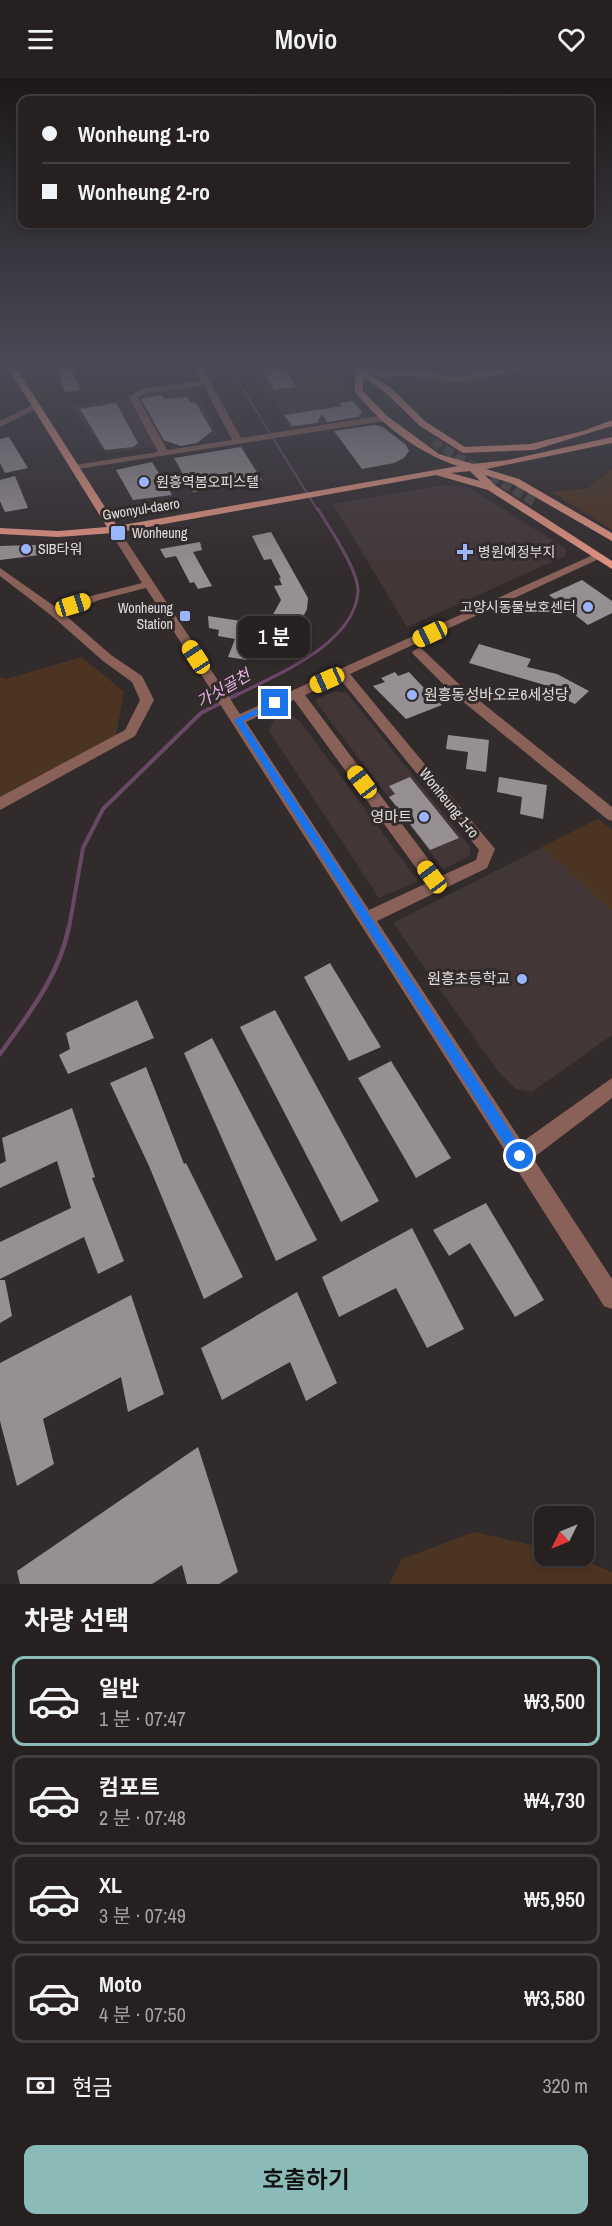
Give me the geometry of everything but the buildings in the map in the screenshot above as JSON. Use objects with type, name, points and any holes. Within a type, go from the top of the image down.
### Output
[{"type":"main road","points":[[53,433],[114,530]]},
{"type":"main road","points":[[404,433],[436,456],[515,481],[612,538]]},
{"type":"main road","points":[[421,446],[437,452],[451,448],[427,433]]},
{"type":"main road","points":[[431,433],[438,440],[463,450],[534,447]]},
{"type":"main road","points":[[471,466],[478,458],[534,447],[579,433]]},
{"type":"main road","points":[[436,472],[547,456],[612,440]]},
{"type":"main road","points":[[463,450],[471,466],[492,488],[612,566]]},
{"type":"main road","points":[[436,456],[436,472]]},
{"type":"main road","points":[[515,481],[519,469],[547,456]]},
{"type":"main road","points":[[436,472],[492,488]]},
{"type":"main road","name":"Gwonyul-daero","points":[[0,531],[58,534],[114,530],[436,472]]},
{"type":"main road","points":[[525,510],[517,498],[528,494],[550,501]]},
{"type":"main road","points":[[536,503],[612,550]]},
{"type":"street","points":[[153,433],[164,454]]},
{"type":"street","points":[[233,433],[238,442]]},
{"type":"street","points":[[75,468],[289,433]]},
{"type":"street","points":[[114,530],[612,1298]]},
{"type":"street","points":[[238,720],[597,557]]},
{"type":"street","points":[[0,570],[56,613],[107,658],[137,679],[147,700],[130,733],[0,804]]},
{"type":"street","points":[[56,613],[84,602],[150,584]]},
{"type":"street","points":[[418,652],[455,688],[612,815]]},
{"type":"street","name":"Wonheung 1-ro","points":[[342,674],[486,849],[482,864],[366,920]]},
{"type":"street","points":[[297,694],[438,885]]},
{"type":"street","points":[[520,1156],[612,1087]]},
{"type":"shaded area","points":[[91,433],[217,433],[218,436],[106,454]]},
{"type":"shaded area","points":[[612,469],[612,530],[552,492],[588,488]]},
{"type":"shaded area","name":"병원예정부지","points":[[447,485],[470,488],[566,549],[565,556],[407,627],[333,504]]},
{"type":"shaded area","points":[[82,657],[124,692],[116,735],[0,799],[0,677],[6,679]]},
{"type":"shaded area","points":[[335,691],[347,693],[470,847],[470,856],[443,869],[316,702],[316,699]]},
{"type":"shaded area","points":[[290,715],[299,720],[418,881],[379,898],[269,731],[274,720]]},
{"type":"shaded area","name":"원흥초등학교","points":[[598,819],[612,830],[612,1035],[532,1092],[516,1089],[497,1070],[393,923]]},
{"type":"shaded area","points":[[598,819],[612,830],[612,911],[542,847]]},
{"type":"shaded area","points":[[474,1532],[534,1546],[534,1566],[594,1565],[612,1572],[612,1584],[389,1584],[402,1559]]},
{"type":"waterway","name":"가싯골천","points":[[270,433],[318,511]]},
{"type":"waterway","name":"가싯골천","points":[[235,696],[310,656],[343,628],[353,611],[358,592],[354,572],[318,509]]},
{"type":"waterway","name":"가싯골천","points":[[69,928],[83,848],[103,809],[201,713],[238,694]]},
{"type":"waterway","name":"가싯골천","points":[[0,1054],[51,978],[65,944],[69,926]]},
{"type":"tunnel","points":[[433,442],[536,503]]},
{"type":"place","name":"원흥역봄오피스텔","points":[[144,482]]},
{"type":"place","name":"Wonheung","points":[[118,533]]},
{"type":"place","name":"SIB타워","points":[[26,549]]},
{"type":"place","name":"병원예정부지","points":[[465,552]]},
{"type":"place","name":"고양시동물보호센터","points":[[588,607]]},
{"type":"place","name":"Wonheung Station","points":[[185,616]]},
{"type":"place","name":"원흥동성바오로6세성당","points":[[412,695]]},
{"type":"place","name":"영마트","points":[[424,817]]},
{"type":"place","name":"원흥초등학교","points":[[522,979]]},
{"type":"route","points":[[275,703],[238,720],[520,1156]]}]
